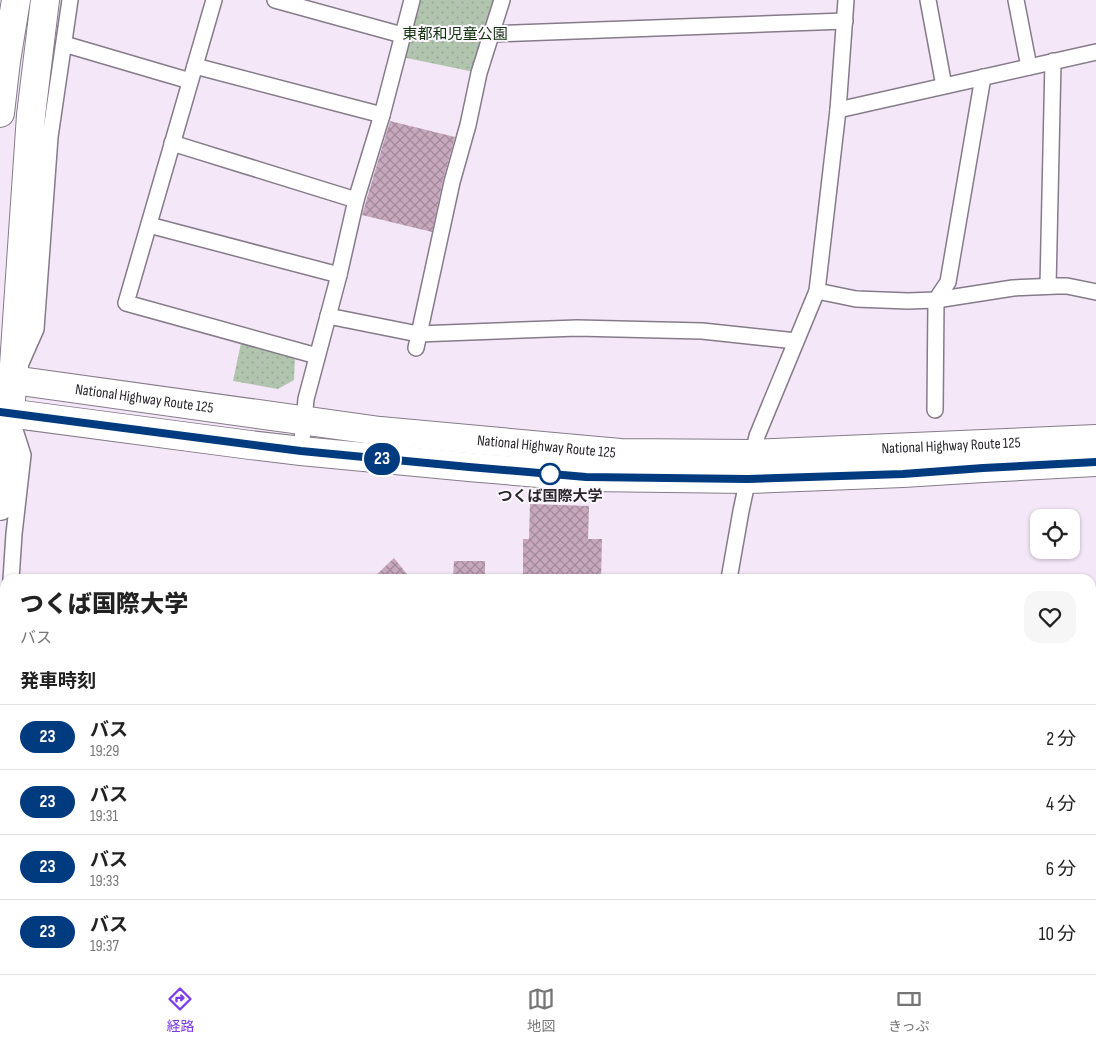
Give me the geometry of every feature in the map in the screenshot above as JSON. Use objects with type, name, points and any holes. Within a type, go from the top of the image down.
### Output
[{"type":"highway","points":[[0,112],[16,0]]},
{"type":"highway","points":[[0,506],[7,379],[31,115],[45,0]]},
{"type":"highway","name":"National Highway Route 125","points":[[7,379],[380,430],[751,467],[903,474],[1096,462]]},
{"type":"highway","name":"National Highway Route 125","points":[[5,413],[301,451],[586,477],[751,467],[999,443],[1096,439]]},
{"type":"highway","points":[[999,443],[1096,433]]},
{"type":"highway","points":[[983,468],[1096,469]]},
{"type":"street","points":[[7,379],[36,328],[50,137],[70,0]]},
{"type":"street","points":[[214,0],[126,303],[317,356]]},
{"type":"street","points":[[275,0],[402,35]]},
{"type":"street","points":[[301,451],[306,399],[339,275],[356,200],[382,115],[412,0]]},
{"type":"street","points":[[417,341],[452,182],[468,125],[479,73],[502,0]]},
{"type":"street","points":[[730,574],[757,436],[817,291],[838,110],[846,0]]},
{"type":"street","points":[[928,0],[944,86]]},
{"type":"street","points":[[1016,0],[1029,67]]},
{"type":"street","points":[[490,34],[844,21]]},
{"type":"street","points":[[64,44],[190,81]]},
{"type":"street","points":[[838,110],[1096,52]]},
{"type":"street","points":[[1048,286],[1053,62]]},
{"type":"street","points":[[195,66],[382,115]]},
{"type":"street","points":[[936,410],[936,300],[948,282],[983,77]]},
{"type":"street","points":[[172,143],[356,200]]},
{"type":"street","points":[[149,225],[339,275]]},
{"type":"street","points":[[817,291],[856,299],[908,301],[936,300],[1013,288],[1048,286],[1067,286],[1096,292]]},
{"type":"street","points":[[328,316],[417,341],[587,329],[702,331],[796,341]]},
{"type":"street","points":[[5,413],[23,455],[11,574]]},
{"type":"green space","name":"東都和児童公園","points":[[412,0],[502,0],[479,73],[397,56]]},
{"type":"green space","points":[[241,343],[295,357],[294,380],[278,389],[233,381]]},
{"type":"building","points":[[390,121],[455,137],[443,180],[432,232],[362,215]]},
{"type":"building","points":[[530,504],[589,506],[588,539],[602,539],[601,574],[523,574],[523,539],[529,539]]},
{"type":"building","points":[[394,558],[407,574],[377,574]]},
{"type":"building","points":[[454,561],[485,561],[485,574],[453,574]]},
{"type":"bus line","name":"23","points":[[0,412],[301,451],[586,477],[748,479],[903,474],[1096,462]]},
{"type":"place","name":"つくば国際大学","points":[[550,474]]}]
